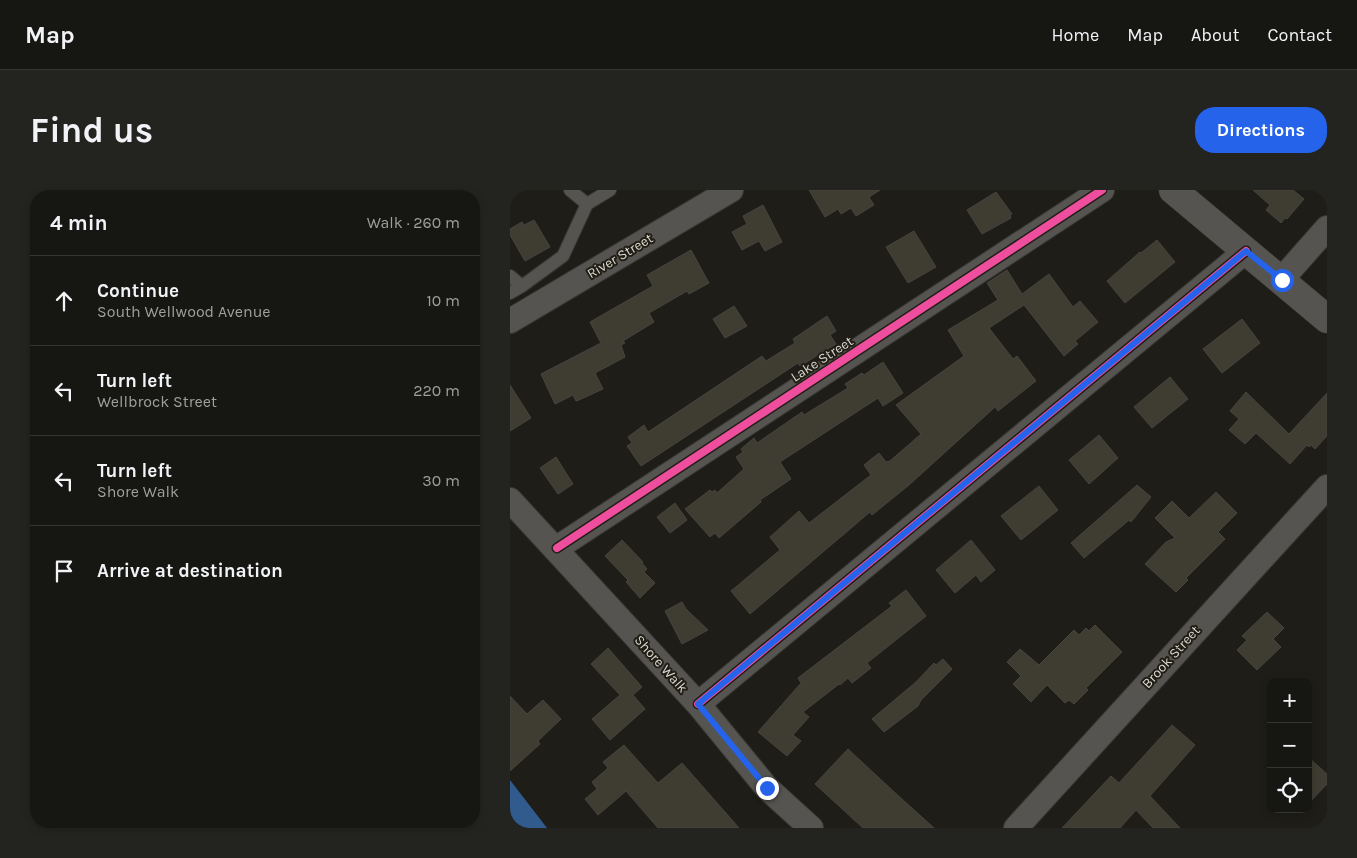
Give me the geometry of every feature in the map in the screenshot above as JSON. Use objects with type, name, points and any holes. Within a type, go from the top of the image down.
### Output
[{"type":"street","name":"River Street","points":[[510,321],[731,190]]},
{"type":"street","name":"Lake Street","points":[[556,548],[1102,190]]},
{"type":"street","points":[[1173,190],[1327,319]]},
{"type":"street","points":[[1282,280],[1327,228]]},
{"type":"street","points":[[698,704],[1246,251]]},
{"type":"street","name":"Brook Street","points":[[1016,828],[1327,487]]},
{"type":"street","name":"Shore Walk","points":[[510,500],[698,704],[767,788],[811,828]]},
{"type":"lane","points":[[570,190],[587,204]]},
{"type":"lane","points":[[510,293],[563,256],[587,204],[610,190]]},
{"type":"lane","points":[[510,276],[522,286]]},
{"type":"water","points":[[510,780],[547,828],[510,828]]},
{"type":"building","points":[[809,190],[880,190],[869,197],[874,205],[856,216],[851,208],[841,214],[838,209],[825,217]]},
{"type":"building","points":[[1253,190],[1293,190],[1304,199],[1287,219],[1285,218],[1281,223],[1266,210],[1270,205]]},
{"type":"building","points":[[996,192],[1012,214],[1010,215],[1011,218],[982,234],[967,210]]},
{"type":"building","points":[[763,205],[782,242],[765,251],[759,241],[742,250],[732,232],[747,224],[743,216]]},
{"type":"building","points":[[534,220],[550,247],[525,261],[510,235],[510,229],[522,222],[524,225]]},
{"type":"building","points":[[914,231],[936,267],[908,283],[886,247]]},
{"type":"building","points":[[1157,240],[1175,262],[1125,303],[1107,281],[1140,252]]},
{"type":"building","points":[[691,250],[709,283],[689,294],[687,291],[649,313],[654,322],[623,341],[625,343],[621,345],[625,357],[595,373],[603,389],[576,401],[573,395],[555,404],[541,374],[601,343],[590,322],[653,286],[647,275]]},
{"type":"building","points":[[1007,270],[1022,294],[1049,274],[1073,307],[1080,301],[1098,322],[1075,341],[1078,344],[1064,356],[1024,305],[989,328],[1013,359],[1017,356],[1036,381],[998,411],[995,407],[909,485],[872,515],[870,512],[750,614],[731,591],[780,550],[770,537],[799,511],[809,523],[871,475],[864,465],[879,453],[886,462],[890,461],[921,434],[896,405],[964,356],[948,330],[998,300],[987,283]]},
{"type":"building","points":[[734,306],[747,326],[725,338],[713,319]]},
{"type":"building","points":[[827,316],[836,331],[830,335],[836,344],[800,366],[798,363],[641,466],[627,446],[632,443],[628,437],[644,425],[648,432],[762,356],[766,361],[795,343],[793,339]]},
{"type":"building","points":[[1242,319],[1260,343],[1222,373],[1203,349]]},
{"type":"building","points":[[883,362],[903,393],[883,406],[878,398],[780,462],[791,479],[760,500],[761,502],[719,538],[715,533],[710,537],[685,509],[710,490],[712,492],[715,490],[717,493],[744,469],[736,457],[743,452],[741,449],[754,438],[757,443],[802,412],[804,415],[848,388],[845,384],[862,373],[864,375]]},
{"type":"building","points":[[1170,377],[1188,399],[1152,428],[1134,407]]},
{"type":"building","points":[[510,385],[531,418],[510,431]]},
{"type":"building","points":[[1246,392],[1289,434],[1327,393],[1327,436],[1315,449],[1311,445],[1309,447],[1307,445],[1290,464],[1256,433],[1245,444],[1229,430],[1239,419],[1230,411]]},
{"type":"building","points":[[1099,435],[1118,458],[1089,484],[1069,460]]},
{"type":"building","points":[[556,457],[573,484],[558,494],[540,468]]},
{"type":"building","points":[[1137,485],[1151,497],[1131,522],[1129,520],[1084,558],[1071,543]]},
{"type":"building","points":[[1039,486],[1058,510],[1021,540],[1001,516]]},
{"type":"building","points":[[1216,492],[1237,513],[1218,532],[1225,539],[1186,578],[1188,580],[1176,592],[1145,564],[1166,542],[1175,538],[1155,518],[1172,501],[1189,518]]},
{"type":"building","points":[[675,503],[687,520],[670,533],[657,517]]},
{"type":"building","points":[[622,540],[643,562],[647,569],[644,572],[655,583],[640,598],[626,582],[628,580],[605,556]]},
{"type":"building","points":[[971,540],[995,570],[981,582],[976,575],[955,593],[936,570]]},
{"type":"building","points":[[906,590],[926,616],[867,663],[871,668],[852,683],[848,678],[803,712],[809,717],[793,735],[801,741],[787,756],[758,732],[801,683],[798,678],[892,606],[889,603]]},
{"type":"building","points":[[682,602],[686,609],[708,630],[682,644],[665,611]]},
{"type":"building","points":[[1267,612],[1284,628],[1273,639],[1281,647],[1257,670],[1237,650],[1247,640],[1242,636]]},
{"type":"building","points":[[1095,625],[1122,652],[1086,688],[1088,690],[1074,704],[1069,700],[1065,703],[1047,685],[1031,702],[1013,684],[1021,676],[1007,662],[1020,649],[1039,665],[1074,630],[1079,635],[1086,628],[1089,631]]},
{"type":"building","points":[[608,648],[642,687],[633,695],[645,709],[610,740],[592,719],[620,695],[591,664]]},
{"type":"building","points":[[943,659],[952,669],[921,700],[918,706],[884,732],[872,719],[916,682],[934,663],[936,665]]},
{"type":"building","points":[[510,696],[527,714],[543,700],[561,719],[538,741],[540,744],[510,771]]},
{"type":"building","points":[[1172,725],[1195,745],[1150,796],[1180,828],[1153,828],[1136,810],[1120,828],[1062,828],[1111,776],[1119,783]]},
{"type":"building","points":[[624,745],[658,783],[682,763],[739,828],[658,828],[626,791],[598,815],[585,799],[597,789],[592,782],[608,768],[603,762]]},
{"type":"building","points":[[848,749],[934,828],[863,828],[815,784]]},
{"type":"building","points":[[1312,761],[1327,774],[1327,784],[1312,800]]},
{"type":"cycle path","points":[[557,548],[1102,190]]},
{"type":"cycle path","points":[[698,704],[1246,251]]},
{"type":"route","points":[[767,788],[698,704],[753,661],[1246,251],[1282,280]]}]
